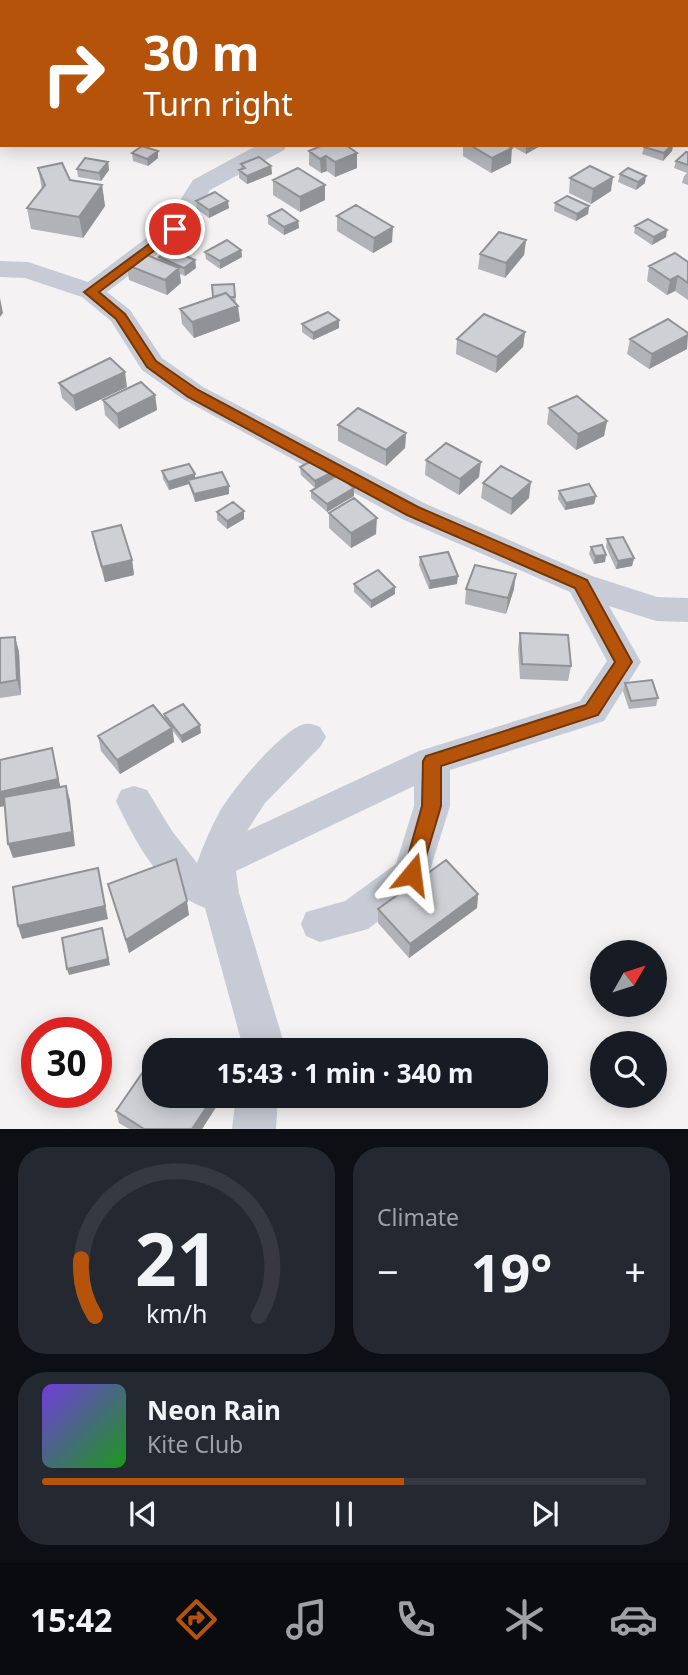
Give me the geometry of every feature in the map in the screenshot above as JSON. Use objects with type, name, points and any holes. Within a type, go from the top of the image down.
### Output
[{"type":"street","points":[[91,292],[175,229],[201,185],[272,147]]},
{"type":"street","points":[[0,269],[28,270],[91,292],[121,316],[152,364],[193,393],[412,511],[581,584],[656,608],[688,610]]},
{"type":"street","points":[[218,878],[432,761],[592,710],[624,662],[581,584]]},
{"type":"street","points":[[134,801],[185,879],[213,895],[224,836],[246,797],[309,737]]},
{"type":"street","points":[[320,924],[354,917],[412,874],[432,806],[432,761]]},
{"type":"street","points":[[218,878],[261,1038]]},
{"type":"street","points":[[254,1129],[256,1108]]},
{"type":"building","points":[[141,147],[158,151],[147,159],[132,153]]},
{"type":"building","points":[[318,147],[349,147],[357,153],[335,162],[326,156],[320,159],[309,151]]},
{"type":"building","points":[[473,147],[512,148],[492,158]]},
{"type":"building","points":[[644,147],[670,147],[664,153]]},
{"type":"building","points":[[686,152],[688,165],[676,161]]},
{"type":"building","points":[[259,157],[271,166],[247,176],[239,170],[245,168],[241,164]]},
{"type":"building","points":[[85,158],[108,162],[99,173],[77,169]]},
{"type":"building","points":[[62,163],[70,180],[102,185],[79,217],[27,208],[45,185],[38,168]]},
{"type":"building","points":[[590,166],[613,177],[593,189],[570,178]]},
{"type":"building","points":[[298,168],[325,185],[300,197],[273,180]]},
{"type":"building","points":[[628,168],[646,176],[638,182],[620,174]]},
{"type":"building","points":[[215,192],[228,201],[209,210],[196,201]]},
{"type":"building","points":[[567,196],[589,206],[577,214],[555,203]]},
{"type":"building","points":[[356,205],[393,227],[374,238],[337,216]]},
{"type":"building","points":[[282,209],[298,221],[284,227],[268,216]]},
{"type":"building","points":[[648,219],[667,230],[654,237],[635,226]]},
{"type":"building","points":[[499,232],[526,240],[506,263],[480,254]]},
{"type":"building","points":[[227,240],[241,250],[220,261],[205,252]]},
{"type":"building","points":[[170,249],[195,260],[184,268],[159,257]]},
{"type":"building","points":[[142,253],[179,268],[165,280],[127,265]]},
{"type":"building","points":[[675,253],[688,262],[688,283],[678,276],[670,280],[649,266]]},
{"type":"building","points":[[234,284],[235,297],[226,293],[213,297],[212,285]]},
{"type":"building","points":[[226,293],[238,306],[192,322],[180,309]]},
{"type":"building","points":[[328,312],[339,320],[313,333],[302,324]]},
{"type":"building","points":[[484,314],[525,332],[497,357],[457,339]]},
{"type":"building","points":[[668,319],[688,335],[652,354],[630,339]]},
{"type":"building","points":[[110,358],[125,372],[73,396],[59,383]]},
{"type":"building","points":[[141,382],[155,395],[117,414],[103,400]]},
{"type":"building","points":[[577,396],[607,421],[578,434],[549,408]]},
{"type":"building","points":[[358,408],[406,433],[386,450],[338,425]]},
{"type":"building","points":[[446,443],[481,462],[460,479],[426,460]]},
{"type":"building","points":[[317,458],[333,472],[315,481],[300,467]]},
{"type":"building","points":[[189,464],[195,474],[168,482],[162,471]]},
{"type":"building","points":[[501,466],[531,482],[512,499],[483,483]]},
{"type":"building","points":[[222,472],[229,486],[194,494],[188,480]]},
{"type":"building","points":[[338,475],[354,488],[327,504],[311,491]]},
{"type":"building","points":[[589,484],[596,496],[566,503],[559,491]]},
{"type":"building","points":[[354,498],[377,518],[351,533],[329,513]]},
{"type":"building","points":[[233,502],[244,511],[227,521],[217,512]]},
{"type":"building","points":[[121,525],[132,560],[102,567],[92,532]]},
{"type":"building","points":[[623,537],[634,558],[618,561],[607,539]]},
{"type":"building","points":[[602,545],[606,555],[595,556],[591,547]]},
{"type":"building","points":[[448,552],[458,576],[430,581],[420,557]]},
{"type":"building","points":[[475,565],[516,574],[508,598],[466,589]]},
{"type":"building","points":[[378,570],[395,587],[371,601],[354,584]]},
{"type":"building","points":[[520,633],[568,635],[571,666],[522,664]]},
{"type":"building","points":[[15,637],[17,680],[0,683],[0,638]]},
{"type":"building","points":[[652,680],[658,698],[631,701],[625,683]]},
{"type":"building","points":[[183,704],[200,725],[181,736],[164,714]]},
{"type":"building","points":[[153,705],[172,728],[117,760],[98,736]]},
{"type":"building","points":[[52,748],[58,779],[0,792],[0,760]]},
{"type":"building","points":[[66,786],[72,832],[8,844],[4,797]]},
{"type":"building","points":[[176,859],[187,901],[126,940],[108,884]]},
{"type":"building","points":[[446,860],[478,894],[410,944],[378,909]]},
{"type":"building","points":[[98,868],[105,906],[18,926],[13,887]]},
{"type":"building","points":[[102,928],[108,959],[67,969],[62,938]]},
{"type":"building","points":[[142,1073],[142,1108],[206,1108],[192,1129],[144,1129],[116,1111]]},
{"type":"route","points":[[175,229],[91,292],[121,316],[152,364],[193,393],[412,511],[581,584],[624,662],[592,710],[432,761],[432,806],[412,874]]}]
